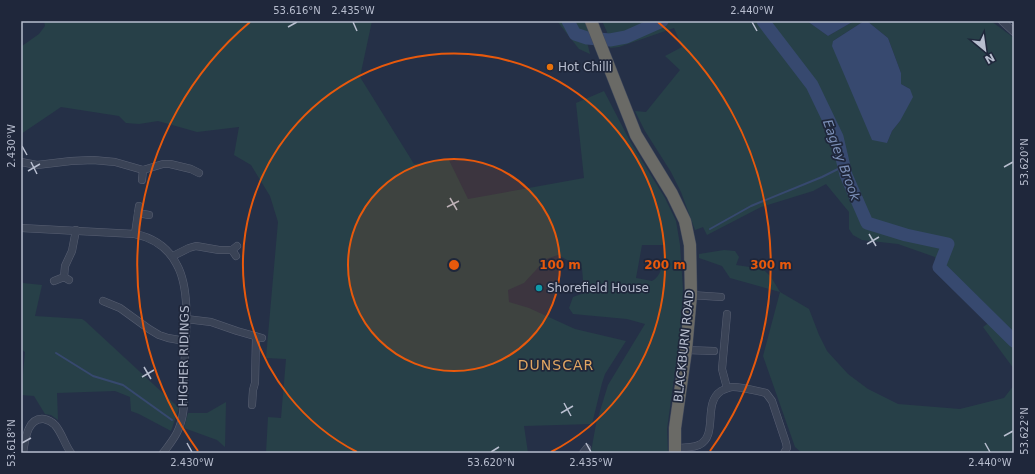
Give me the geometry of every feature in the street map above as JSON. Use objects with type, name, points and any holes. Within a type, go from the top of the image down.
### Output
[{"type":"highway","name":"BLACKBURN ROAD","points":[[591,21],[636,135],[672,194],[685,221],[690,245],[691,295],[686,350],[675,428],[675,451]]},
{"type":"street","points":[[1002,21],[1014,32]]},
{"type":"street","points":[[21,162],[37,165],[93,160],[115,162],[143,170],[163,164],[170,164],[192,166],[199,173]]},
{"type":"street","points":[[142,180],[143,170]]},
{"type":"street","points":[[135,234],[138,209],[149,214]]},
{"type":"street","name":"HIGHER RIDINGS","points":[[21,228],[135,234],[155,240],[173,256],[182,274],[184,288],[186,319],[183,411],[180,428],[163,453]]},
{"type":"street","points":[[54,281],[67,278],[65,266],[72,251],[76,230]]},
{"type":"street","points":[[173,256],[196,246],[235,251]]},
{"type":"street","points":[[691,295],[720,297]]},
{"type":"street","points":[[103,301],[120,308],[148,329],[159,335],[185,341]]},
{"type":"street","points":[[108,312],[111,304]]},
{"type":"street","points":[[727,314],[722,369],[727,388]]},
{"type":"street","points":[[186,319],[211,322],[259,337],[255,383],[250,392],[252,405]]},
{"type":"street","points":[[686,350],[714,351]]},
{"type":"street","points":[[675,451],[698,445],[707,438],[715,397],[727,388],[734,387],[769,396],[786,443],[787,448],[784,453]]},
{"type":"street","points":[[24,453],[28,429],[31,424],[41,419],[51,421],[56,426],[71,453]]},
{"type":"shaded area","points":[[44,21],[372,21],[360,77],[414,164],[449,160],[468,199],[584,178],[576,103],[604,91],[631,143],[665,198],[676,221],[680,245],[683,289],[680,335],[667,429],[668,453],[591,452],[596,424],[608,385],[645,324],[627,319],[573,314],[569,308],[573,297],[584,293],[582,268],[558,255],[546,259],[524,283],[508,290],[509,302],[529,308],[575,329],[626,341],[605,374],[592,424],[524,426],[528,453],[266,453],[268,417],[281,418],[286,359],[266,358],[278,222],[270,196],[251,165],[234,155],[239,127],[197,132],[158,121],[139,124],[126,123],[119,116],[61,107],[21,134],[21,48],[39,34],[45,26]],"holes":[[[642,245],[664,245],[663,260],[659,275],[652,281],[636,278]]]},
{"type":"shaded area","points":[[557,21],[564,21],[572,35],[587,42],[590,54],[579,49]]},
{"type":"shaded area","points":[[572,21],[585,21],[590,33],[577,31]]},
{"type":"shaded area","points":[[602,21],[807,21],[828,36],[854,21],[864,21],[833,41],[887,143],[892,131],[900,121],[910,89],[901,84],[901,73],[888,38],[867,21],[991,21],[1014,38],[1014,369],[983,327],[990,322],[976,306],[971,305],[937,268],[935,257],[898,244],[862,240],[853,235],[849,229],[849,212],[826,184],[813,191],[761,207],[707,235],[703,227],[695,230],[681,192],[671,172],[645,131],[635,111],[646,112],[680,70],[665,56],[682,47],[674,28],[619,47],[610,48],[607,32]]},
{"type":"shaded area","points":[[724,250],[735,251],[739,257],[736,265],[763,269],[771,277],[780,292],[730,278],[722,266],[699,258],[699,254]]},
{"type":"shaded area","points":[[21,278],[23,283],[42,285],[35,316],[82,319],[179,408],[171,431],[131,411],[130,397],[115,391],[57,393],[58,420],[51,415],[45,414],[34,396],[21,395],[25,352],[21,349]]},
{"type":"shaded area","points":[[780,292],[809,309],[827,351],[848,374],[868,389],[898,404],[960,409],[1004,398],[1014,385],[1014,453],[802,453],[795,447],[763,356]]},
{"type":"shaded area","points":[[226,402],[225,447],[217,440],[184,428],[188,413],[207,413]]},
{"type":"water","points":[[807,21],[854,21],[828,36]]},
{"type":"water","points":[[864,21],[867,21],[888,38],[901,73],[901,84],[910,89],[913,97],[900,121],[892,131],[887,143],[872,140],[832,46],[833,41]]},
{"type":"waterway","name":"Eagley Brook","points":[[568,21],[575,34],[587,38],[610,40],[626,37],[662,21]]},
{"type":"waterway","name":"Eagley Brook","points":[[763,21],[812,85],[837,137],[846,175],[867,223],[906,235],[948,244],[939,267],[1014,341]]},
{"type":"waterway","points":[[710,229],[751,206],[822,177],[844,166]]},
{"type":"waterway","points":[[56,353],[93,376],[123,385],[172,420]]},
{"type":"place","name":"Hot Chilli","points":[[550,67]]},
{"type":"place","name":"Shorefield House","points":[[539,288]]},
{"type":"district","name":"DUNSCAR","points":[[556,365]]}]
